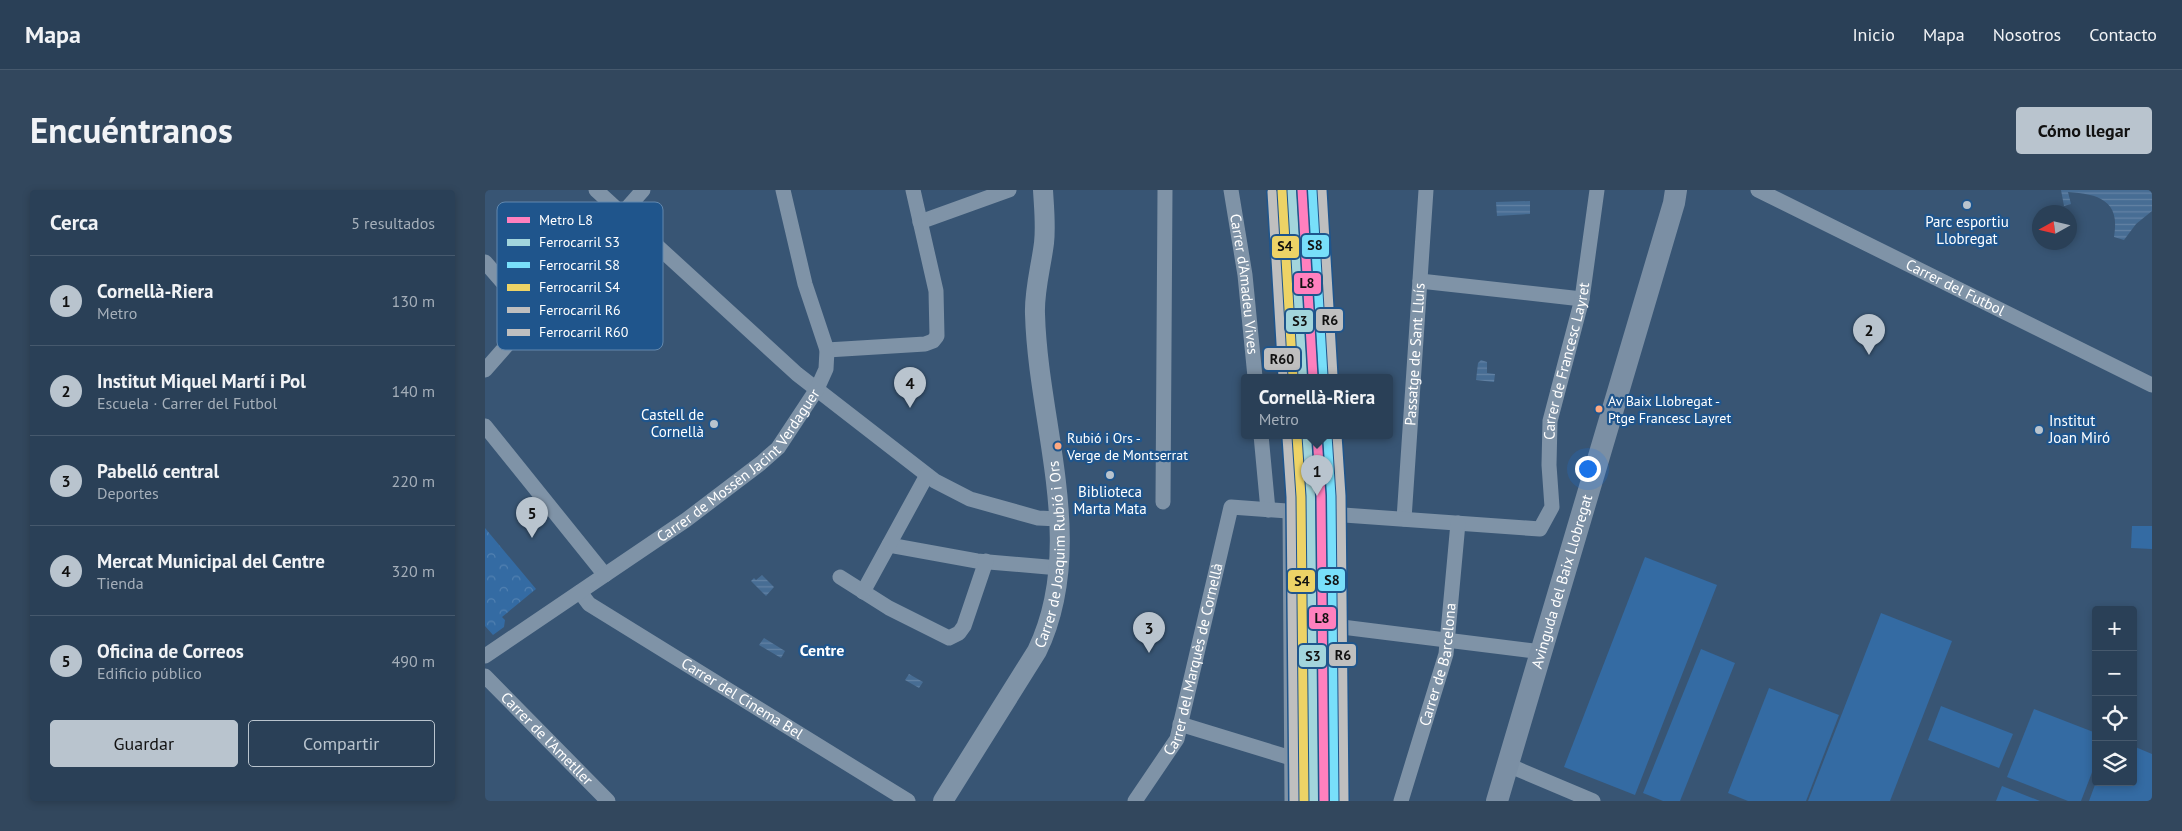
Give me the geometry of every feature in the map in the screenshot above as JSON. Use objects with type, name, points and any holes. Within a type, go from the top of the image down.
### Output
[{"type":"main road","name":"Avinguda del Baix Llobregat","points":[[1497,801],[1674,203],[1676,190]]},
{"type":"street","points":[[596,190],[609,202]]},
{"type":"street","points":[[632,202],[643,190]]},
{"type":"street","name":"Carrer de Mossèn Jacint Verdaguer","points":[[485,656],[686,520],[761,463],[778,448],[817,389],[826,369],[827,350],[805,284],[783,190]]},
{"type":"street","points":[[827,350],[925,344],[935,340],[939,332],[936,291],[913,190]]},
{"type":"street","points":[[920,222],[1009,190]]},
{"type":"street","name":"Carrer de Joaquim Rubió i Ors","points":[[943,801],[1037,651],[1051,613],[1059,568],[1059,519],[1035,313],[1044,242],[1043,190]]},
{"type":"street","points":[[1163,502],[1165,190]]},
{"type":"street","name":"Carrer d'Amadeu Vives","points":[[1231,190],[1245,275],[1255,374]]},
{"type":"street","points":[[1316,190],[1317,374]]},
{"type":"street","name":"Passatge de Sant Lluís","points":[[1404,520],[1426,190]]},
{"type":"street","name":"Carrer de Francesc Layret","points":[[1458,523],[1540,529],[1552,507],[1549,465],[1550,420],[1582,299],[1597,190]]},
{"type":"street","name":"Carrer del Futbol","points":[[1758,190],[2152,385]]},
{"type":"street","points":[[663,251],[797,374],[950,491],[970,499],[1038,518],[1059,519]]},
{"type":"street","points":[[485,262],[497,276]]},
{"type":"street","points":[[1420,281],[1582,299]]},
{"type":"street","points":[[485,370],[502,350]]},
{"type":"street","points":[[485,426],[605,575]]},
{"type":"street","points":[[1261,439],[1268,510],[1458,523]]},
{"type":"street","points":[[1317,439],[1318,801]]},
{"type":"street","points":[[863,592],[927,475]]},
{"type":"street","name":"Carrer del Marquès de Cornellà","points":[[1135,801],[1177,739],[1231,507],[1268,510]]},
{"type":"street","points":[[1291,511],[1292,801]]},
{"type":"street","name":"Carrer de Barcelona","points":[[1401,801],[1446,654],[1458,523]]},
{"type":"street","points":[[889,544],[986,562],[1059,568]]},
{"type":"street","points":[[840,577],[943,637],[952,638],[964,626],[986,562]]},
{"type":"street","name":"Carrer del Cinema Bel","points":[[580,592],[589,604],[908,801]]},
{"type":"street","points":[[1318,624],[1542,652]]},
{"type":"street","name":"Carrer de l'Ametller","points":[[485,676],[608,801]]},
{"type":"street","points":[[1180,724],[1291,758]]},
{"type":"street","points":[[1508,764],[1593,801]]},
{"type":"green space","points":[[2132,526],[2152,526],[2152,549],[2131,548]]},
{"type":"green space","points":[[485,528],[536,589],[502,617],[505,620],[504,627],[493,635],[485,626]]},
{"type":"green space","points":[[1645,557],[1717,585],[1635,795],[1564,767]]},
{"type":"green space","points":[[1881,613],[1952,641],[1890,801],[1808,801]]},
{"type":"green space","points":[[1701,649],[1735,663],[1680,801],[1663,801],[1643,793]]},
{"type":"green space","points":[[1769,688],[1839,715],[1806,801],[1748,801],[1728,793]]},
{"type":"green space","points":[[1941,706],[2013,734],[1999,768],[1928,740]]},
{"type":"green space","points":[[2034,709],[2092,731],[2092,772],[2081,801],[2068,801],[2007,777]]},
{"type":"green space","points":[[2137,748],[2152,754],[2152,801],[2089,801],[2095,786],[2137,786]]},
{"type":"green space","points":[[2002,786],[2040,801],[1996,801]]},
{"type":"shaded area","points":[[2061,190],[2152,190],[2152,211],[2136,224],[2124,240],[2114,237],[2114,215],[2105,201],[2098,197],[2068,192],[2071,204],[2064,205]]},
{"type":"shaded area","points":[[1530,201],[1530,214],[1497,216],[1496,202]]},
{"type":"shaded area","points":[[1481,360],[1487,362],[1487,373],[1495,374],[1494,382],[1476,380],[1478,363]]},
{"type":"shaded area","points":[[762,575],[774,587],[766,596],[751,581],[754,578],[756,580]]},
{"type":"shaded area","points":[[764,638],[785,651],[781,658],[759,645]]},
{"type":"shaded area","points":[[909,674],[923,682],[919,688],[905,680]]},
{"type":"metro line","name":"L8","points":[[1302,190],[1313,374]]},
{"type":"metro line","name":"L8","points":[[1317,439],[1321,496],[1324,801]]},
{"type":"rail line","name":"S8","points":[[1312,190],[1323,374]]},
{"type":"rail line","name":"R6","points":[[1322,190],[1333,374]]},
{"type":"rail line","name":"S4","points":[[1282,191],[1293,374]]},
{"type":"rail line","name":"S3","points":[[1292,191],[1303,374]]},
{"type":"rail line","name":"R60","points":[[1272,192],[1283,374]]},
{"type":"rail line","name":"R60","points":[[1287,439],[1291,497],[1294,801]]},
{"type":"rail line","name":"S4","points":[[1297,439],[1301,497],[1304,801]]},
{"type":"rail line","name":"S3","points":[[1307,439],[1311,496],[1314,801]]},
{"type":"rail line","name":"S8","points":[[1327,439],[1331,496],[1334,801]]},
{"type":"rail line","name":"R6","points":[[1337,439],[1341,496],[1344,801]]},
{"type":"place","name":"Parc esportiu Llobregat","points":[[1967,205]]},
{"type":"place","name":"Institut Miquel Martí i Pol","points":[[1869,355]]},
{"type":"place","name":"Mercat Municipal del Centre","points":[[910,408]]},
{"type":"place","name":"Av Baix Llobregat - Ptge Francesc Layret","points":[[1599,409]]},
{"type":"place","name":"Castell de Cornellà","points":[[714,424]]},
{"type":"place","name":"Institut Joan Miró","points":[[2039,430]]},
{"type":"place","name":"Rubió i Ors - Verge de Montserrat","points":[[1058,446]]},
{"type":"place","name":"Biblioteca Marta Mata","points":[[1110,475]]},
{"type":"place","name":"Cornellà-Riera","points":[[1317,496]]},
{"type":"place","name":"Oficina de Correos","points":[[532,538]]},
{"type":"place","name":"Pabelló central","points":[[1149,653]]},
{"type":"district","name":"Centre","points":[[822,650]]}]
